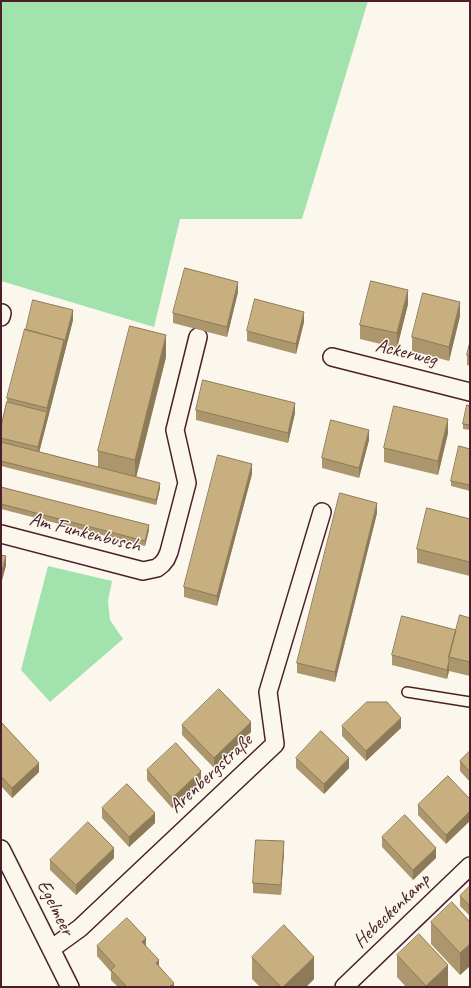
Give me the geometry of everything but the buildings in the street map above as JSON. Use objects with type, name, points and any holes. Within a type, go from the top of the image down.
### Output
[{"type":"street","name":"Am Funkenbusch","points":[[1,534],[143,571],[157,568],[162,564],[169,552],[187,483],[175,430],[198,337]]},
{"type":"street","name":"Ackerweg","points":[[332,357],[470,392]]},
{"type":"street","name":"Arenbergstraße","points":[[51,949],[80,928],[275,744],[268,692],[322,512]]},
{"type":"street","name":"Egelmeer","points":[[1,849],[70,987]]},
{"type":"street","name":"Hebeckenkamp","points":[[355,984],[470,866]]},
{"type":"lane","points":[[407,692],[470,702]]},
{"type":"green space","points":[[1,1],[368,1],[302,219],[180,219],[154,327],[1,281]]},
{"type":"green space","points":[[48,566],[112,581],[108,601],[110,620],[123,639],[50,702],[21,670]]}]
